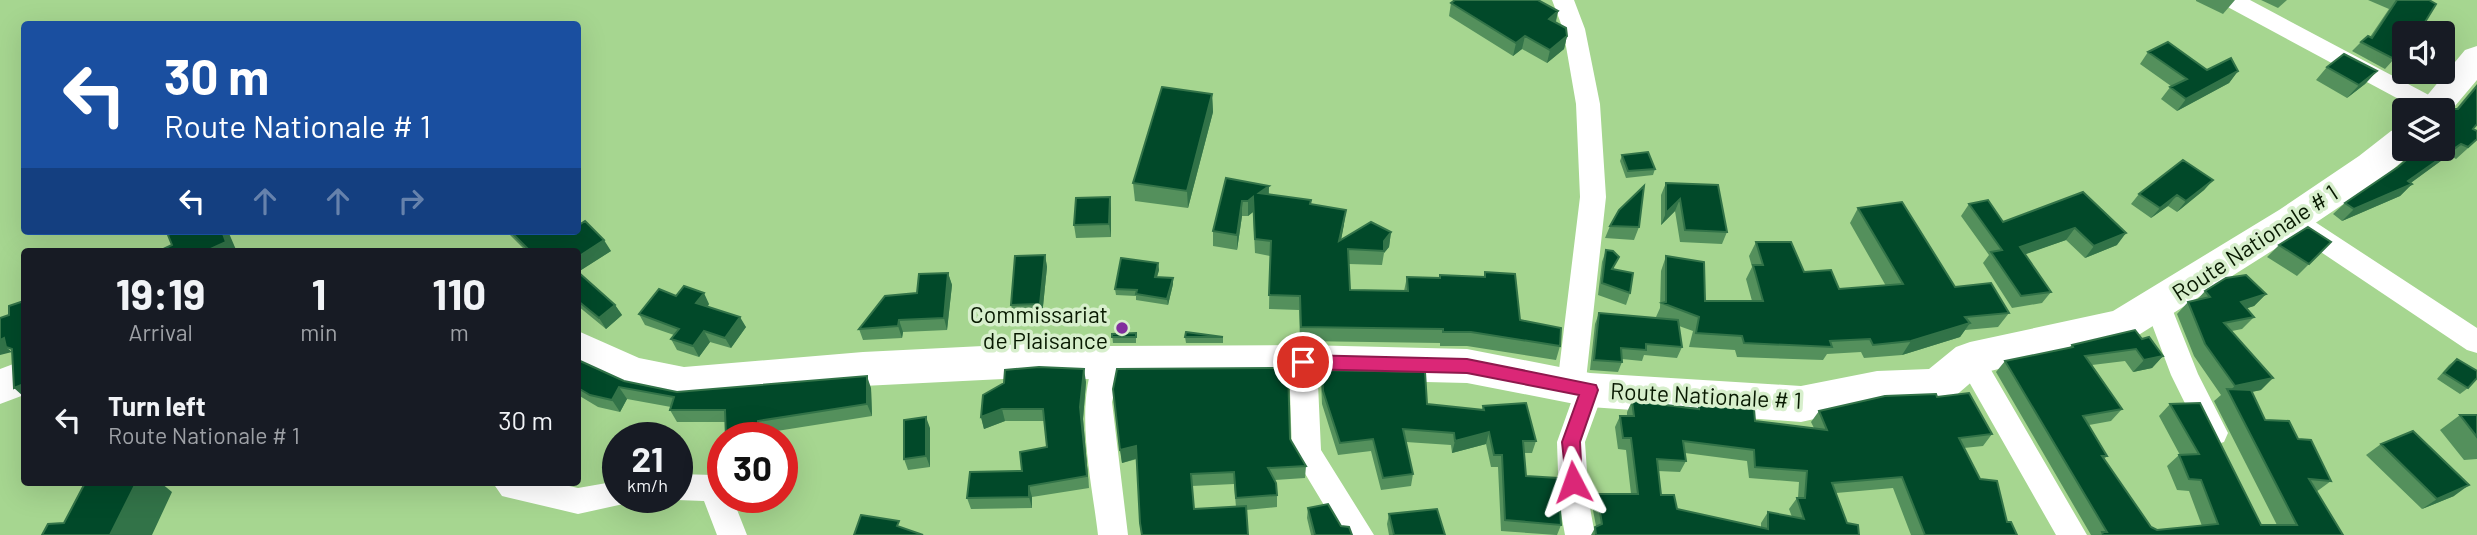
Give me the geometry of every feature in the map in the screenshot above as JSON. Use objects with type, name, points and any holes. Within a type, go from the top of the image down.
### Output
[{"type":"main road","points":[[2442,98],[2477,58]]},
{"type":"main road","name":"Route Nationale # 1","points":[[581,349],[633,374],[684,384],[947,364],[1042,360],[1107,363],[1303,362],[1467,366],[1581,388],[1801,404],[1877,388],[1938,386],[1970,359],[2123,325],[2158,306],[2207,271],[2292,220],[2392,150]]},
{"type":"main road","points":[[0,387],[21,378]]},
{"type":"street","points":[[1563,0],[1574,29],[1588,104],[1593,197],[1581,388],[1571,442],[1574,502],[1580,535]]},
{"type":"street","points":[[2232,0],[2413,98]]},
{"type":"street","points":[[2292,220],[2477,342]]},
{"type":"street","points":[[2158,306],[2185,375],[2223,452]]},
{"type":"street","points":[[1970,359],[2072,535]]},
{"type":"street","points":[[1303,362],[1307,452],[1359,535]]},
{"type":"street","points":[[1107,363],[1098,402],[1113,535]]},
{"type":"street","points":[[511,486],[578,501],[602,497]]},
{"type":"street","points":[[693,487],[714,488],[732,535]]},
{"type":"building","points":[[1455,0],[1538,0],[1558,11],[1549,19],[1566,28],[1567,36],[1550,50],[1525,36],[1516,43],[1451,3]]},
{"type":"building","points":[[2397,0],[2429,0],[2436,4],[2426,21],[2392,21],[2392,58],[2361,42],[2368,36],[2372,38]]},
{"type":"building","points":[[2168,42],[2207,70],[2231,58],[2238,71],[2186,99],[2170,87],[2187,79],[2148,52]]},
{"type":"building","points":[[2344,54],[2377,71],[2359,85],[2327,67]]},
{"type":"building","points":[[2477,86],[2477,124],[2473,129],[2477,131],[2477,139],[2468,147],[2461,144],[2455,148],[2455,109],[2458,109]]},
{"type":"building","points":[[1162,87],[1212,94],[1187,191],[1133,183]]},
{"type":"building","points":[[1648,152],[1655,169],[1628,171],[1622,155]]},
{"type":"building","points":[[2183,160],[2213,180],[2186,201],[2177,195],[2160,208],[2139,194]]},
{"type":"building","points":[[2405,161],[2437,161],[2408,181],[2412,184],[2354,209],[2345,203]]},
{"type":"building","points":[[1226,178],[1269,186],[1259,193],[1311,200],[1310,204],[1346,210],[1339,241],[1371,222],[1391,232],[1384,241],[1384,251],[1348,249],[1350,290],[1408,291],[1407,277],[1485,277],[1485,272],[1515,274],[1520,320],[1561,328],[1560,346],[1471,332],[1443,332],[1443,329],[1301,327],[1300,296],[1269,295],[1271,241],[1255,239],[1253,197],[1242,201],[1237,235],[1213,231]]},
{"type":"building","points":[[1666,183],[1718,185],[1727,232],[1685,230],[1680,199],[1666,213]]},
{"type":"building","points":[[1644,186],[1639,227],[1610,226],[1619,210]]},
{"type":"building","points":[[2083,192],[2126,233],[2094,246],[2075,228],[2020,247],[2051,292],[2021,296],[1991,252],[2002,250],[1969,204],[1988,200],[2003,222]]},
{"type":"building","points":[[1110,197],[1109,224],[1074,225],[1076,198]]},
{"type":"building","points":[[1902,202],[1955,287],[1991,283],[2009,313],[1965,317],[1970,323],[1911,341],[1873,345],[1870,339],[1830,341],[1832,347],[1744,343],[1742,336],[1696,333],[1699,317],[1662,303],[1666,302],[1666,256],[1704,262],[1705,301],[1763,301],[1753,265],[1763,265],[1756,242],[1791,242],[1804,272],[1831,270],[1839,289],[1903,284],[1858,208]]},
{"type":"building","points":[[585,221],[604,240],[581,255],[581,248],[527,248],[514,235],[581,235],[581,224]]},
{"type":"building","points":[[2308,227],[2331,242],[2309,264],[2279,245]]},
{"type":"building","points":[[168,235],[223,235],[226,242],[213,248],[166,248],[172,245]]},
{"type":"building","points":[[1606,250],[1613,251],[1619,257],[1612,269],[1633,273],[1630,293],[1602,283]]},
{"type":"building","points":[[1045,255],[1040,304],[1011,305],[1015,256]]},
{"type":"building","points":[[1121,258],[1158,263],[1155,277],[1173,278],[1167,299],[1136,294],[1137,290],[1115,289]]},
{"type":"building","points":[[948,273],[944,318],[899,320],[898,326],[859,329],[885,296],[917,293],[919,274]]},
{"type":"building","points":[[581,275],[615,305],[599,318],[581,303]]},
{"type":"building","points":[[2246,275],[2266,294],[2241,302],[2254,317],[2224,323],[2273,378],[2235,386],[2205,344],[2188,302],[2210,297],[2205,291],[2226,278]]},
{"type":"building","points":[[684,286],[704,293],[696,303],[740,317],[725,338],[704,331],[693,346],[671,339],[679,329],[639,314],[659,289],[676,296]]},
{"type":"building","points":[[21,302],[21,385],[14,388],[12,349],[6,347],[4,338],[0,340],[0,318],[9,315],[9,306]]},
{"type":"building","points":[[1599,313],[1678,320],[1682,347],[1646,344],[1646,350],[1621,348],[1622,362],[1594,360]]},
{"type":"building","points":[[2135,330],[2142,339],[2149,337],[2163,356],[2144,360],[2136,349],[2085,356],[2122,409],[2083,416],[2107,456],[2102,456],[2151,527],[2157,530],[2218,524],[2201,480],[2189,479],[2179,455],[2199,454],[2170,404],[2200,403],[2261,525],[2297,525],[2227,389],[2251,390],[2265,420],[2289,421],[2298,439],[2311,440],[2331,481],[2309,479],[2343,535],[2103,535],[2102,532],[2107,532],[2005,361],[2073,347],[2072,345]]},
{"type":"building","points":[[1186,332],[1223,337],[1185,337]]},
{"type":"building","points":[[1136,333],[1136,337],[1112,337],[1112,334]]},
{"type":"building","points":[[2457,359],[2477,371],[2477,378],[2468,388],[2444,373]]},
{"type":"building","points":[[581,361],[624,381],[677,392],[867,376],[867,404],[758,422],[725,422],[725,410],[670,410],[674,397],[619,387],[612,400],[590,395],[581,390]]},
{"type":"building","points":[[1039,367],[1084,369],[1080,407],[1087,476],[1029,486],[1029,497],[967,498],[970,472],[1022,471],[1020,452],[1047,447],[1043,409],[1002,409],[981,417],[983,395],[1004,383],[1005,370]]},
{"type":"building","points":[[1288,368],[1290,439],[1306,466],[1268,468],[1276,483],[1277,495],[1236,498],[1234,472],[1191,474],[1194,509],[1246,506],[1248,535],[1142,535],[1136,446],[1120,450],[1113,389],[1117,369]]},
{"type":"building","points":[[1322,370],[1425,372],[1427,404],[1484,410],[1483,406],[1526,403],[1536,441],[1523,441],[1526,476],[1558,478],[1561,525],[1505,520],[1502,455],[1494,455],[1489,432],[1455,441],[1454,433],[1403,429],[1413,474],[1383,478],[1373,439],[1340,443],[1323,391]]},
{"type":"building","points":[[1969,393],[1992,434],[1959,438],[1980,479],[1997,481],[2007,522],[2011,522],[2017,535],[1925,535],[1902,477],[1832,483],[1847,523],[1858,525],[1859,535],[1596,535],[1595,527],[1602,524],[1597,494],[1638,494],[1631,438],[1623,438],[1620,416],[1634,416],[1632,401],[1699,409],[1699,405],[1754,409],[1755,421],[1827,430],[1819,411],[1885,396],[1936,394],[1937,397]],"holes":[[[1683,441],[1754,450],[1755,467],[1807,471],[1805,498],[1797,498],[1804,519],[1768,512],[1768,529],[1677,509],[1674,495],[1661,495],[1657,459],[1686,461]]]},
{"type":"building","points":[[2460,415],[2477,415],[2477,437]]},
{"type":"building","points":[[926,417],[926,456],[904,459],[904,420]]},
{"type":"building","points":[[2413,431],[2469,485],[2437,499],[2381,444]]},
{"type":"building","points":[[83,486],[134,486],[110,535],[42,535],[48,524],[64,523]]},
{"type":"building","points":[[1328,504],[1341,526],[1349,527],[1352,535],[1315,535],[1308,508]]},
{"type":"building","points":[[1437,509],[1445,535],[1394,535],[1389,514]]},
{"type":"building","points":[[861,515],[899,521],[897,526],[923,535],[854,535]]},
{"type":"place","name":"Commissariat de Plaisance","points":[[1122,328]]},
{"type":"route","points":[[1303,362],[1467,366],[1590,390],[1571,442],[1573,482]]}]
